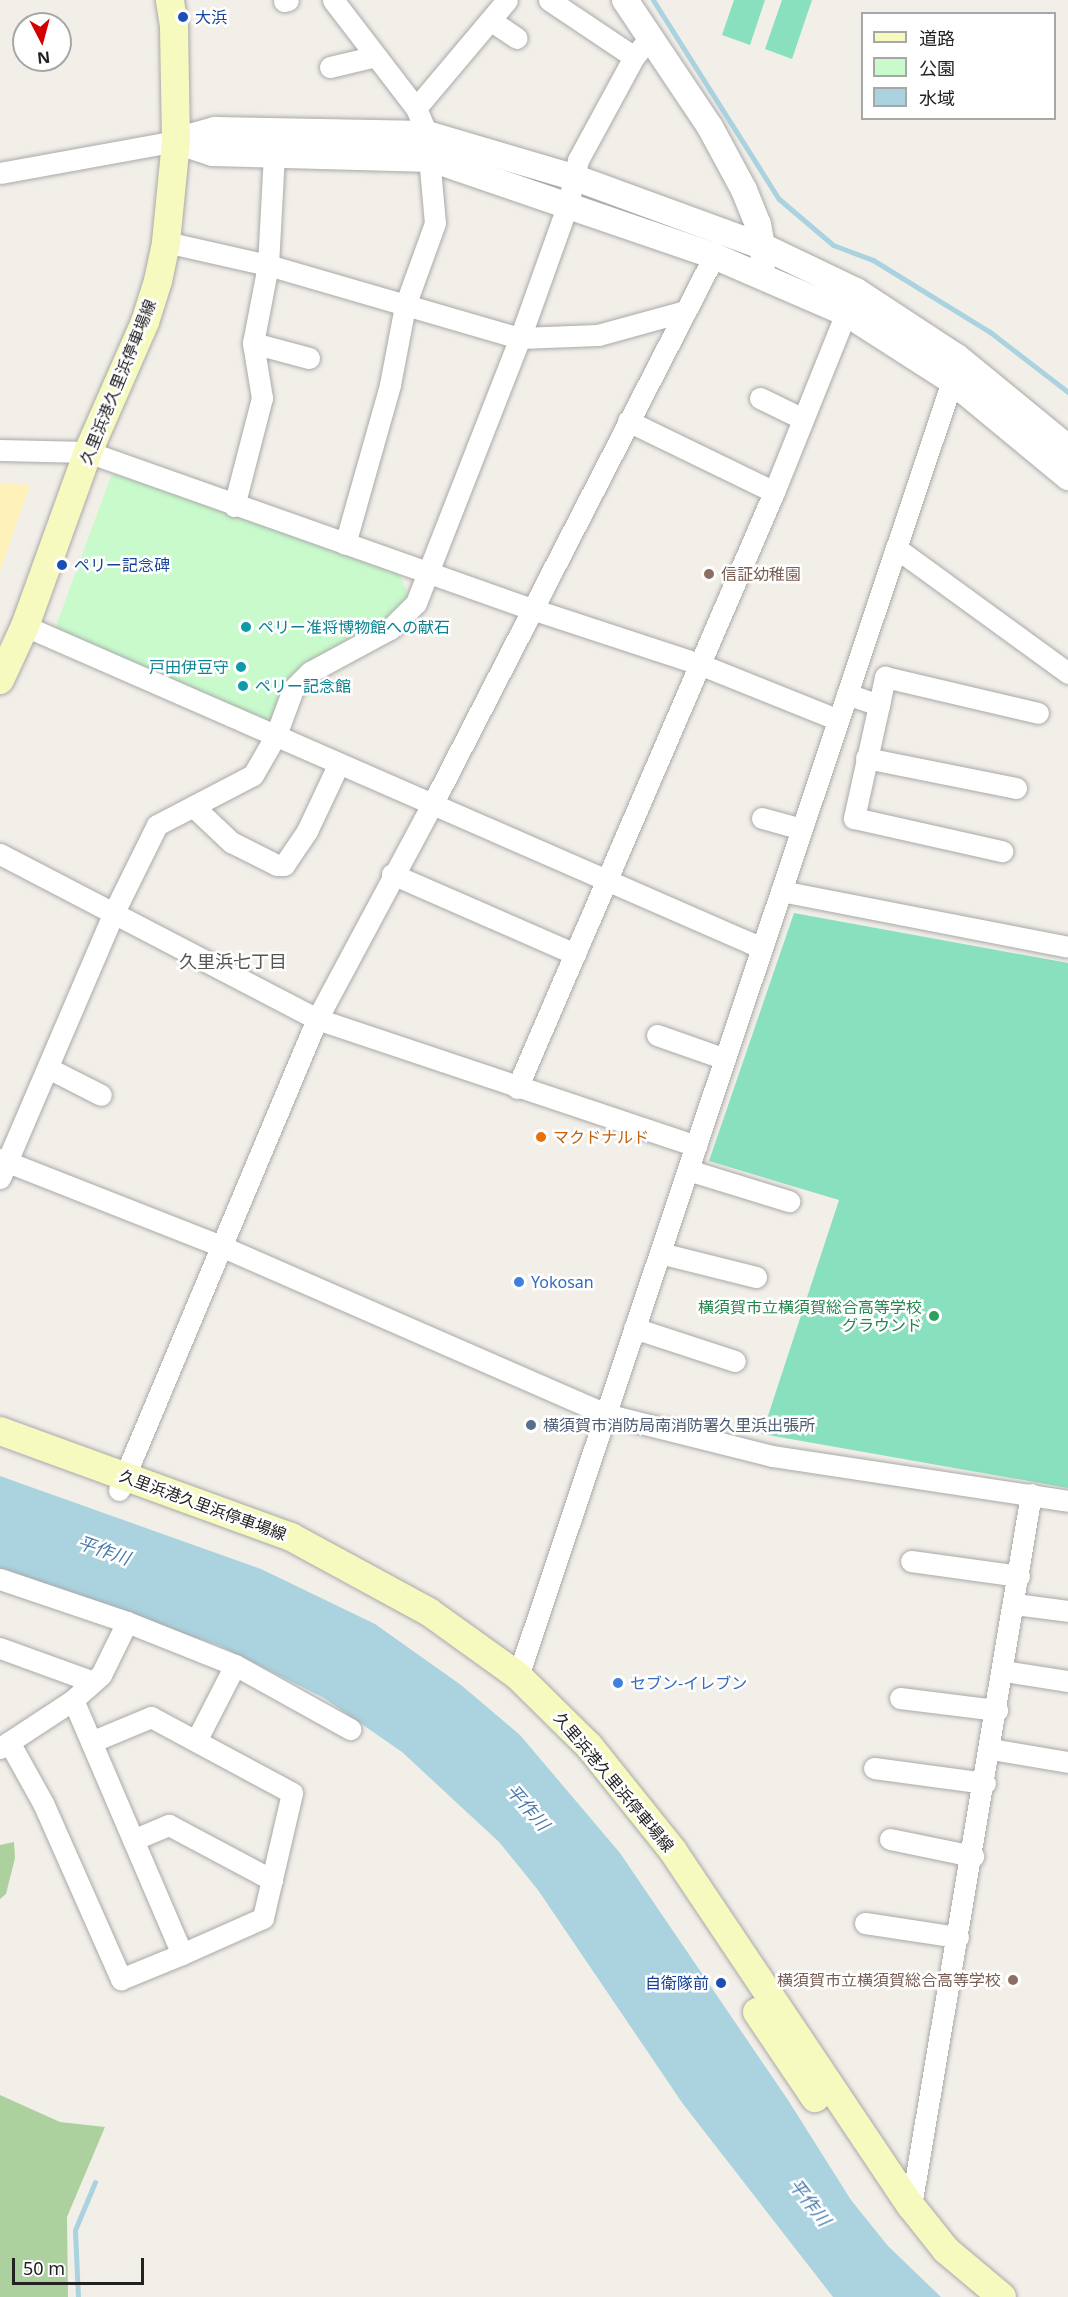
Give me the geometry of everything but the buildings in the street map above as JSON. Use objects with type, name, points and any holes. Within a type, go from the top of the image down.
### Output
[{"type":"main road","name":"久里浜港久里浜停車場線","points":[[0,680],[25,626],[88,452],[145,322],[166,242],[176,141],[174,26],[170,0]]},
{"type":"main road","name":"久里浜港久里浜停車場線","points":[[0,1431],[272,1544],[318,1567],[411,1619],[507,1690],[595,1780],[656,1860],[896,2219],[930,2261],[971,2297]]},
{"type":"main road","name":"久里浜港久里浜停車場線","points":[[0,1448],[250,1520],[336,1560],[429,1612],[518,1676],[589,1746],[673,1851],[911,2206],[946,2250],[1002,2297]]},
{"type":"street","points":[[333,0],[416,108],[429,146],[435,223],[405,306],[390,385],[345,544]]},
{"type":"street","points":[[416,108],[507,0]]},
{"type":"street","points":[[549,0],[641,48],[716,137],[744,190],[765,247],[763,274]]},
{"type":"street","points":[[626,0],[641,48],[602,111],[573,177],[568,204],[520,338],[431,573],[410,613],[390,629],[310,672],[293,689],[276,735],[253,775],[195,808],[157,825],[113,914],[50,1069],[2,1166],[221,1246],[605,1414],[772,1456],[1068,1501]]},
{"type":"street","points":[[490,20],[517,38]]},
{"type":"street","points":[[330,67],[376,56]]},
{"type":"street","points":[[0,173],[176,141],[215,130],[429,146],[573,177],[765,247],[866,297],[957,357],[1068,448]]},
{"type":"street","points":[[176,141],[213,153],[273,155],[429,146],[568,204],[763,274],[846,313],[952,381],[1068,477]]},
{"type":"street","points":[[234,506],[262,398],[253,343],[268,265],[273,155]]},
{"type":"street","points":[[166,242],[268,265],[520,338],[598,335],[686,311]]},
{"type":"street","points":[[122,1483],[317,1019],[392,874],[433,803],[714,256]]},
{"type":"street","points":[[517,1088],[774,492],[846,313]]},
{"type":"street","points":[[253,343],[309,358]]},
{"type":"street","points":[[518,1676],[952,381]]},
{"type":"street","points":[[760,398],[803,419]]},
{"type":"street","points":[[628,421],[774,492]]},
{"type":"street","points":[[0,450],[88,452],[234,506],[699,664],[838,720]]},
{"type":"street","points":[[896,548],[1068,673]]},
{"type":"street","points":[[25,626],[276,735],[338,765],[433,803],[762,948]]},
{"type":"street","points":[[1002,851],[854,818],[885,677],[1038,712]]},
{"type":"street","points":[[848,693],[879,705]]},
{"type":"street","points":[[866,758],[1016,788]]},
{"type":"street","points":[[195,808],[231,842],[277,865],[284,865],[307,831],[338,765]]},
{"type":"street","points":[[762,818],[802,829]]},
{"type":"street","points":[[0,855],[317,1019],[517,1088],[696,1146]]},
{"type":"street","points":[[392,874],[574,954]]},
{"type":"street","points":[[781,891],[1068,946]]},
{"type":"street","points":[[657,1035],[725,1059]]},
{"type":"street","points":[[50,1069],[101,1095]]},
{"type":"street","points":[[688,1170],[789,1201]]},
{"type":"street","points":[[660,1253],[756,1277]]},
{"type":"street","points":[[634,1328],[735,1361]]},
{"type":"street","points":[[911,2206],[973,1856],[1031,1494]]},
{"type":"street","points":[[911,1561],[1019,1576]]},
{"type":"street","points":[[0,1579],[127,1622],[235,1665],[350,1729]]},
{"type":"street","points":[[1015,1604],[1068,1611]]},
{"type":"street","points":[[91,1742],[151,1717],[292,1793],[263,1918],[121,1979],[43,1803],[4,1745],[73,1700],[91,1681],[101,1675],[127,1622]]},
{"type":"street","points":[[0,1648],[91,1681]]},
{"type":"street","points":[[196,1741],[235,1665]]},
{"type":"street","points":[[1004,1671],[1068,1681]]},
{"type":"street","points":[[900,1698],[997,1710]]},
{"type":"street","points":[[73,1700],[182,1954]]},
{"type":"street","points":[[991,1749],[1068,1762]]},
{"type":"street","points":[[874,1768],[985,1783]]},
{"type":"street","points":[[133,1840],[169,1825],[272,1880]]},
{"type":"street","points":[[890,1839],[973,1856]]},
{"type":"street","points":[[865,1923],[958,1937]]},
{"type":"green space","points":[[734,0],[765,0],[750,45],[722,35]]},
{"type":"green space","points":[[782,0],[812,0],[792,59],[765,49]]},
{"type":"green space","points":[[116,474],[399,574],[411,600],[387,623],[329,651],[276,715],[264,721],[57,631],[56,626],[111,476]]},
{"type":"green space","name":"横須賀市立横須賀総合高等学校 グラウンド","points":[[794,913],[1068,963],[1068,1488],[762,1434],[839,1200],[709,1161]]},
{"type":"green space","points":[[14,1842],[15,1858],[6,1894],[0,1899],[0,1845]]},
{"type":"green space","points":[[0,2095],[60,2122],[105,2127],[67,2217],[68,2297],[0,2297]]},
{"type":"sand","points":[[0,483],[30,485],[0,571]]},
{"type":"water","name":"平作川","points":[[0,1476],[261,1569],[375,1624],[461,1685],[520,1735],[620,1853],[788,2100],[851,2200],[888,2246],[941,2297],[833,2297],[683,2104],[538,1890],[499,1842],[402,1752],[324,1698],[218,1645],[0,1573]]},
{"type":"waterway","points":[[653,0],[779,199],[833,245],[873,260],[990,332],[1068,392]]},
{"type":"waterway","points":[[78,2297],[75,2230],[95,2182]]},
{"type":"place","name":"大浜","points":[[183,17]]},
{"type":"place","name":"ペリー記念碑","points":[[62,565]]},
{"type":"place","name":"信証幼稚園","points":[[709,574]]},
{"type":"place","name":"ペリー准将博物館への献石","points":[[246,627]]},
{"type":"place","name":"戸田伊豆守","points":[[241,667]]},
{"type":"place","name":"ペリー記念館","points":[[243,686]]},
{"type":"place","name":"マクドナルド","points":[[541,1137]]},
{"type":"place","name":"Yokosan","points":[[519,1282]]},
{"type":"place","name":"横須賀市立横須賀総合高等学校 グラウンド","points":[[934,1316]]},
{"type":"place","name":"横須賀市消防局南消防署久里浜出張所","points":[[531,1425]]},
{"type":"place","name":"セブン-イレブン","points":[[618,1683]]},
{"type":"place","name":"横須賀市立横須賀総合高等学校","points":[[1013,1980]]},
{"type":"place","name":"自衛隊前","points":[[721,1983]]},
{"type":"district","name":"久里浜七丁目","points":[[233,961]]}]
